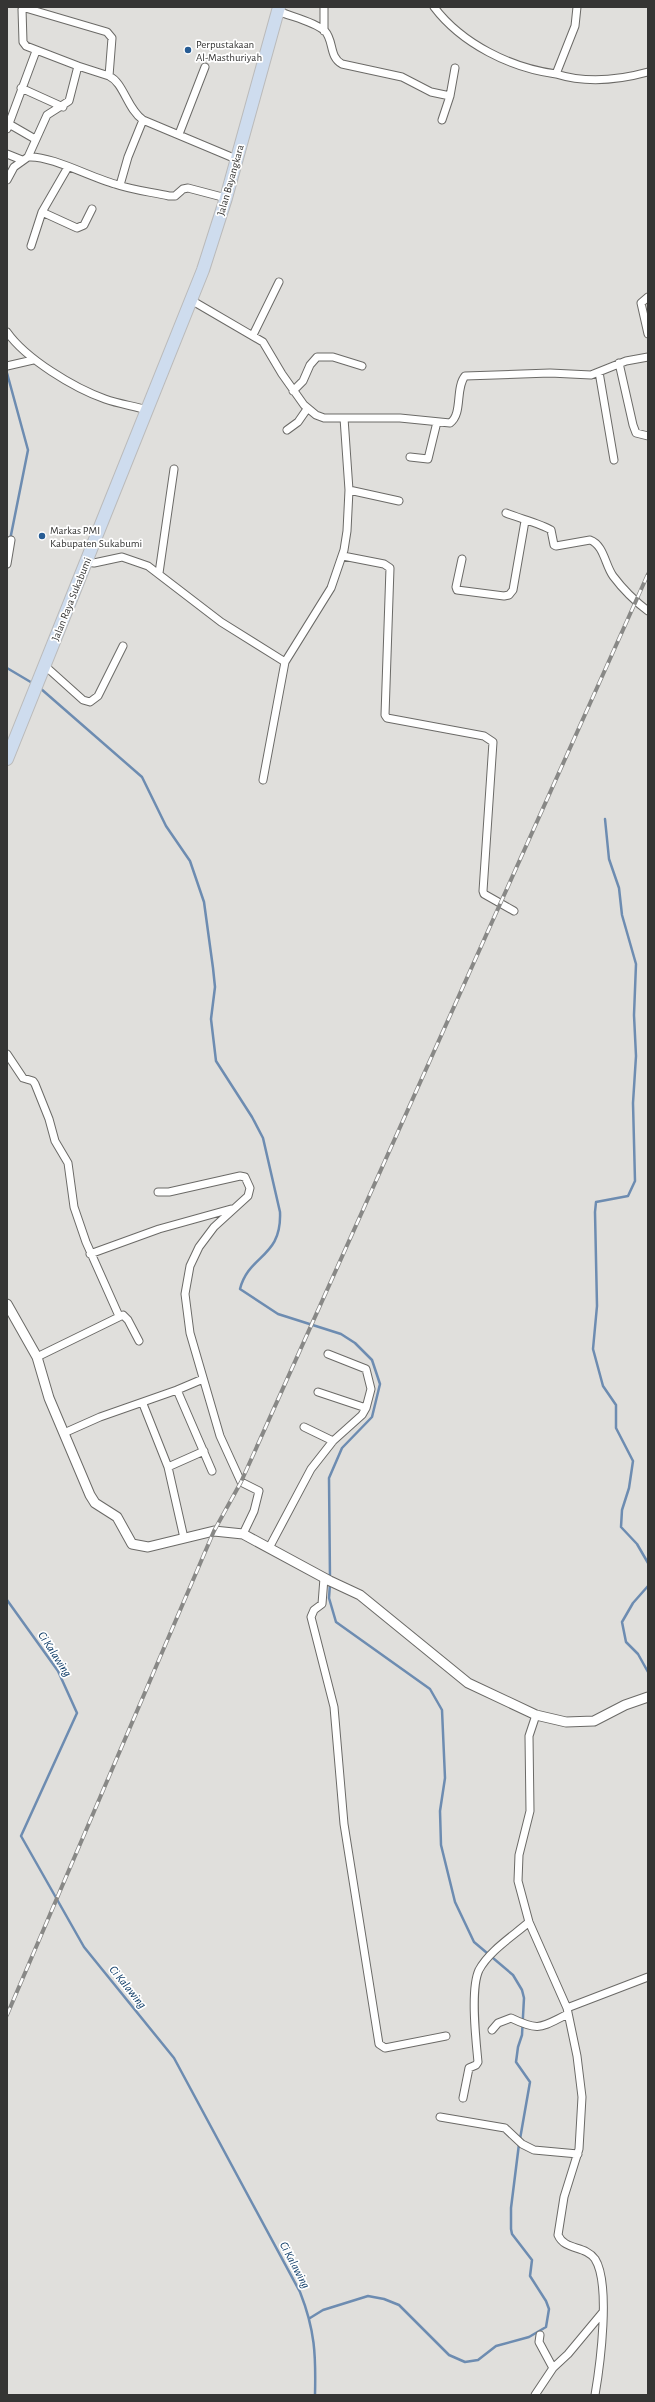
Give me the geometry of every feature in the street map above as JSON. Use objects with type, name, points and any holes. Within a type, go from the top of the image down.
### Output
[{"type":"highway","name":"Jalan Bayangkara","points":[[172,351],[226,198],[278,9]]},
{"type":"highway","name":"Jalan Raya Sukabumi","points":[[7,760],[172,351]]},
{"type":"street","points":[[324,7],[324,31],[338,62],[402,77],[427,90],[450,96]]},
{"type":"street","points":[[434,7],[448,24],[475,44],[535,71],[556,74],[569,78],[585,79],[626,77],[648,72]]},
{"type":"street","points":[[556,74],[575,26],[577,7]]},
{"type":"street","points":[[109,76],[112,38],[107,32],[22,8],[23,42],[26,46],[36,51],[109,76],[118,83],[131,109],[143,120],[236,159]]},
{"type":"street","points":[[278,9],[324,31]]},
{"type":"street","points":[[35,139],[8,126],[36,51]]},
{"type":"street","points":[[7,180],[14,167],[25,158],[49,113],[63,107],[69,102],[78,66]]},
{"type":"street","points":[[179,134],[205,67]]},
{"type":"street","points":[[442,120],[450,96],[455,68]]},
{"type":"street","points":[[21,88],[63,107]]},
{"type":"street","points":[[120,185],[128,157],[143,120]]},
{"type":"street","points":[[7,154],[25,158],[37,156],[120,185],[169,196],[175,196],[183,189],[188,188],[226,198]]},
{"type":"street","points":[[31,246],[42,212],[68,167]]},
{"type":"street","points":[[42,212],[77,228],[84,225],[92,209]]},
{"type":"street","points":[[253,335],[279,282]]},
{"type":"street","points":[[648,297],[641,304],[648,334]]},
{"type":"street","points":[[191,300],[253,335],[266,345],[293,391],[307,409],[320,417],[400,418],[450,423],[454,420],[461,383],[465,376],[550,373],[591,375],[619,363],[648,357]]},
{"type":"street","points":[[7,332],[19,348],[33,360],[99,396],[147,410]]},
{"type":"street","points":[[293,391],[303,381],[310,365],[317,357],[333,357],[362,366]]},
{"type":"street","points":[[7,366],[33,360]]},
{"type":"street","points":[[619,363],[636,433],[648,436]]},
{"type":"street","points":[[599,372],[614,460]]},
{"type":"street","points":[[287,430],[298,422],[307,409]]},
{"type":"street","points":[[263,780],[285,662],[321,608],[336,579],[342,556],[347,531],[349,490],[344,418]]},
{"type":"street","points":[[410,457],[428,460],[436,422]]},
{"type":"street","points":[[159,573],[174,469]]},
{"type":"street","points":[[349,490],[399,501]]},
{"type":"street","points":[[506,513],[551,530],[554,545],[556,546],[590,540],[593,541],[604,556],[613,576],[648,612]]},
{"type":"street","points":[[462,559],[456,587],[458,590],[504,596],[510,595],[513,590],[525,521]]},
{"type":"street","points":[[7,564],[11,540]]},
{"type":"street","points":[[342,556],[384,564],[390,568],[385,715],[387,718],[484,736],[493,742],[483,893],[514,911]]},
{"type":"street","points":[[86,562],[94,563],[122,557],[148,566],[159,573],[202,609],[285,662]]},
{"type":"street","points":[[43,668],[83,700],[90,702],[98,696],[123,646]]},
{"type":"street","points":[[7,1054],[23,1078],[34,1082],[35,1084],[49,1118],[55,1141],[67,1159],[74,1207],[90,1254],[119,1316]]},
{"type":"street","points":[[158,1192],[170,1192],[216,1180],[243,1176],[250,1188],[250,1192],[242,1202],[232,1209],[206,1236],[190,1266],[185,1294],[188,1322],[218,1431],[241,1482],[259,1491],[254,1511],[243,1534]]},
{"type":"street","points":[[90,1254],[159,1229],[232,1209]]},
{"type":"street","points":[[7,1304],[37,1357],[49,1398],[92,1500],[117,1517],[132,1544],[148,1547],[214,1531],[243,1534],[368,1600],[468,1683],[504,1702],[536,1715],[566,1722],[594,1721],[625,1705],[648,1697]]},
{"type":"street","points":[[37,1357],[119,1316],[126,1317],[139,1341]]},
{"type":"street","points":[[269,1548],[305,1478],[333,1441],[362,1415],[366,1408],[371,1389],[366,1369],[328,1354]]},
{"type":"street","points":[[64,1433],[100,1417],[143,1404],[203,1379]]},
{"type":"street","points":[[177,1390],[212,1471]]},
{"type":"street","points":[[318,1392],[366,1408]]},
{"type":"street","points":[[143,1404],[168,1467],[184,1538]]},
{"type":"street","points":[[304,1427],[325,1435],[333,1441]]},
{"type":"street","points":[[168,1467],[204,1451]]},
{"type":"street","points":[[324,1578],[322,1604],[314,1610],[311,1617],[334,1707],[344,1824],[379,2044],[385,2048],[446,2036]]},
{"type":"street","points":[[536,1715],[529,1742],[530,1811],[518,1865],[518,1882],[530,1922],[567,2011],[582,2090],[578,2154],[564,2197],[558,2235],[562,2243],[585,2251],[595,2259],[600,2277],[603,2312],[602,2351],[595,2395]]},
{"type":"street","points":[[463,2098],[469,2068],[476,2065],[478,2062],[474,2030],[475,1995],[478,1972],[499,1947],[530,1922]]},
{"type":"street","points":[[492,2030],[498,2023],[511,2018],[530,2027],[540,2027],[567,2011],[648,1977]]},
{"type":"street","points":[[440,2117],[506,2128],[522,2144],[534,2150],[578,2154]]},
{"type":"street","points":[[535,2395],[553,2368],[568,2354],[603,2312]]},
{"type":"street","points":[[540,2336],[539,2342],[553,2368]]},
{"type":"waterway","points":[[7,373],[28,450],[10,540]]},
{"type":"waterway","points":[[7,668],[34,684]]},
{"type":"waterway","points":[[40,688],[142,777],[166,826],[190,861],[204,902],[215,987],[211,1019],[216,1061],[252,1117],[263,1138],[280,1212],[279,1227],[276,1239],[271,1247],[250,1269],[244,1278],[240,1289],[278,1314],[341,1334],[355,1343],[372,1360],[380,1384],[372,1417],[342,1448],[329,1478],[330,1579]]},
{"type":"waterway","points":[[605,819],[609,859],[619,888],[622,915],[636,964],[634,1015],[636,1056],[633,1103],[635,1181],[628,1196],[596,1202],[597,1306],[593,1349],[603,1386],[616,1405],[616,1428],[633,1461],[629,1488],[622,1510],[621,1527],[637,1544],[648,1563]]},
{"type":"waterway","points":[[330,1584],[329,1598],[336,1622],[430,1689],[442,1710],[445,1778],[440,1811],[441,1845],[455,1902],[474,1942],[513,1975],[522,1990],[524,1998],[522,2035],[518,2047],[516,2062],[530,2082],[520,2139]]},
{"type":"waterway","points":[[648,1586],[633,1603],[622,1622],[626,1642],[638,1654],[648,1672]]},
{"type":"waterway","name":"Ci Kalawing","points":[[7,1600],[58,1671],[77,1713],[21,1836],[84,1947],[174,2058],[300,2292],[309,2318],[314,2343],[315,2395]]},
{"type":"waterway","points":[[310,2318],[323,2310],[368,2296],[384,2299],[399,2305],[449,2355],[465,2362],[478,2360],[496,2346],[529,2337],[546,2327],[549,2309],[546,2301],[530,2276],[532,2260],[512,2234],[511,2229],[511,2208],[519,2144]]},
{"type":"railway","points":[[7,2015],[214,1531],[241,1482],[648,574]]},
{"type":"place","name":"Perpustakaan Al-Masthuriyah","points":[[188,50]]},
{"type":"place","name":"Markas PMI Kabupaten Sukabumi","points":[[42,536]]}]
